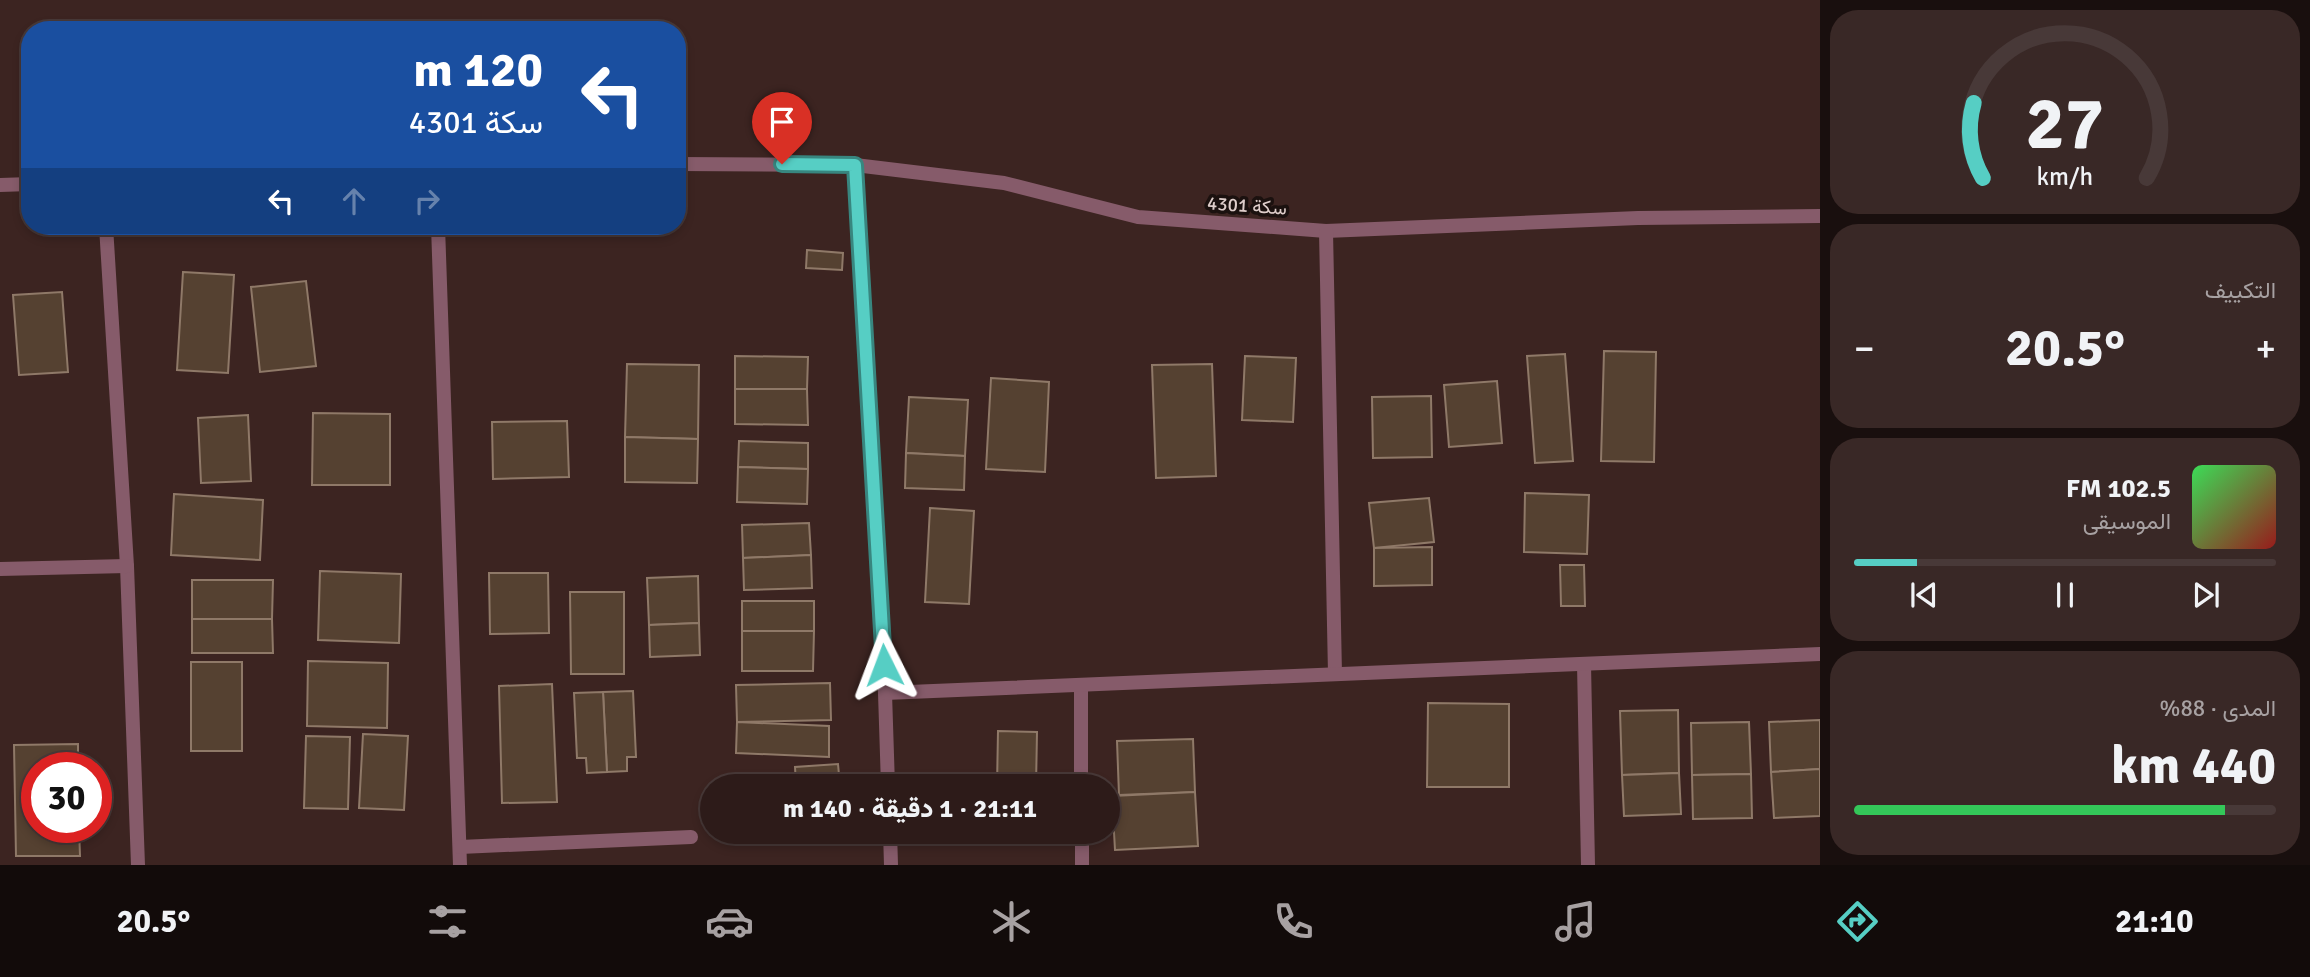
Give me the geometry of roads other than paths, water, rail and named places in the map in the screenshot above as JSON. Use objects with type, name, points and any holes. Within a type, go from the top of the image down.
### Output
[{"type":"street","name":"سكة 4301","points":[[686,164],[855,165],[1004,183],[1138,217],[1326,231],[1638,218],[1820,216]]},
{"type":"street","points":[[855,165],[888,774]]},
{"type":"street","points":[[0,185],[21,184]]},
{"type":"street","points":[[1326,231],[1335,674]]},
{"type":"street","points":[[107,235],[127,566],[138,865]]},
{"type":"street","points":[[438,235],[460,865]]},
{"type":"street","points":[[0,569],[127,566]]},
{"type":"street","points":[[885,693],[1820,654]]},
{"type":"street","points":[[1584,664],[1588,865]]},
{"type":"street","points":[[1081,685],[1081,774]]},
{"type":"street","points":[[460,846],[691,837]]},
{"type":"street","points":[[890,844],[891,865]]},
{"type":"street","points":[[1082,844],[1082,865]]}]
